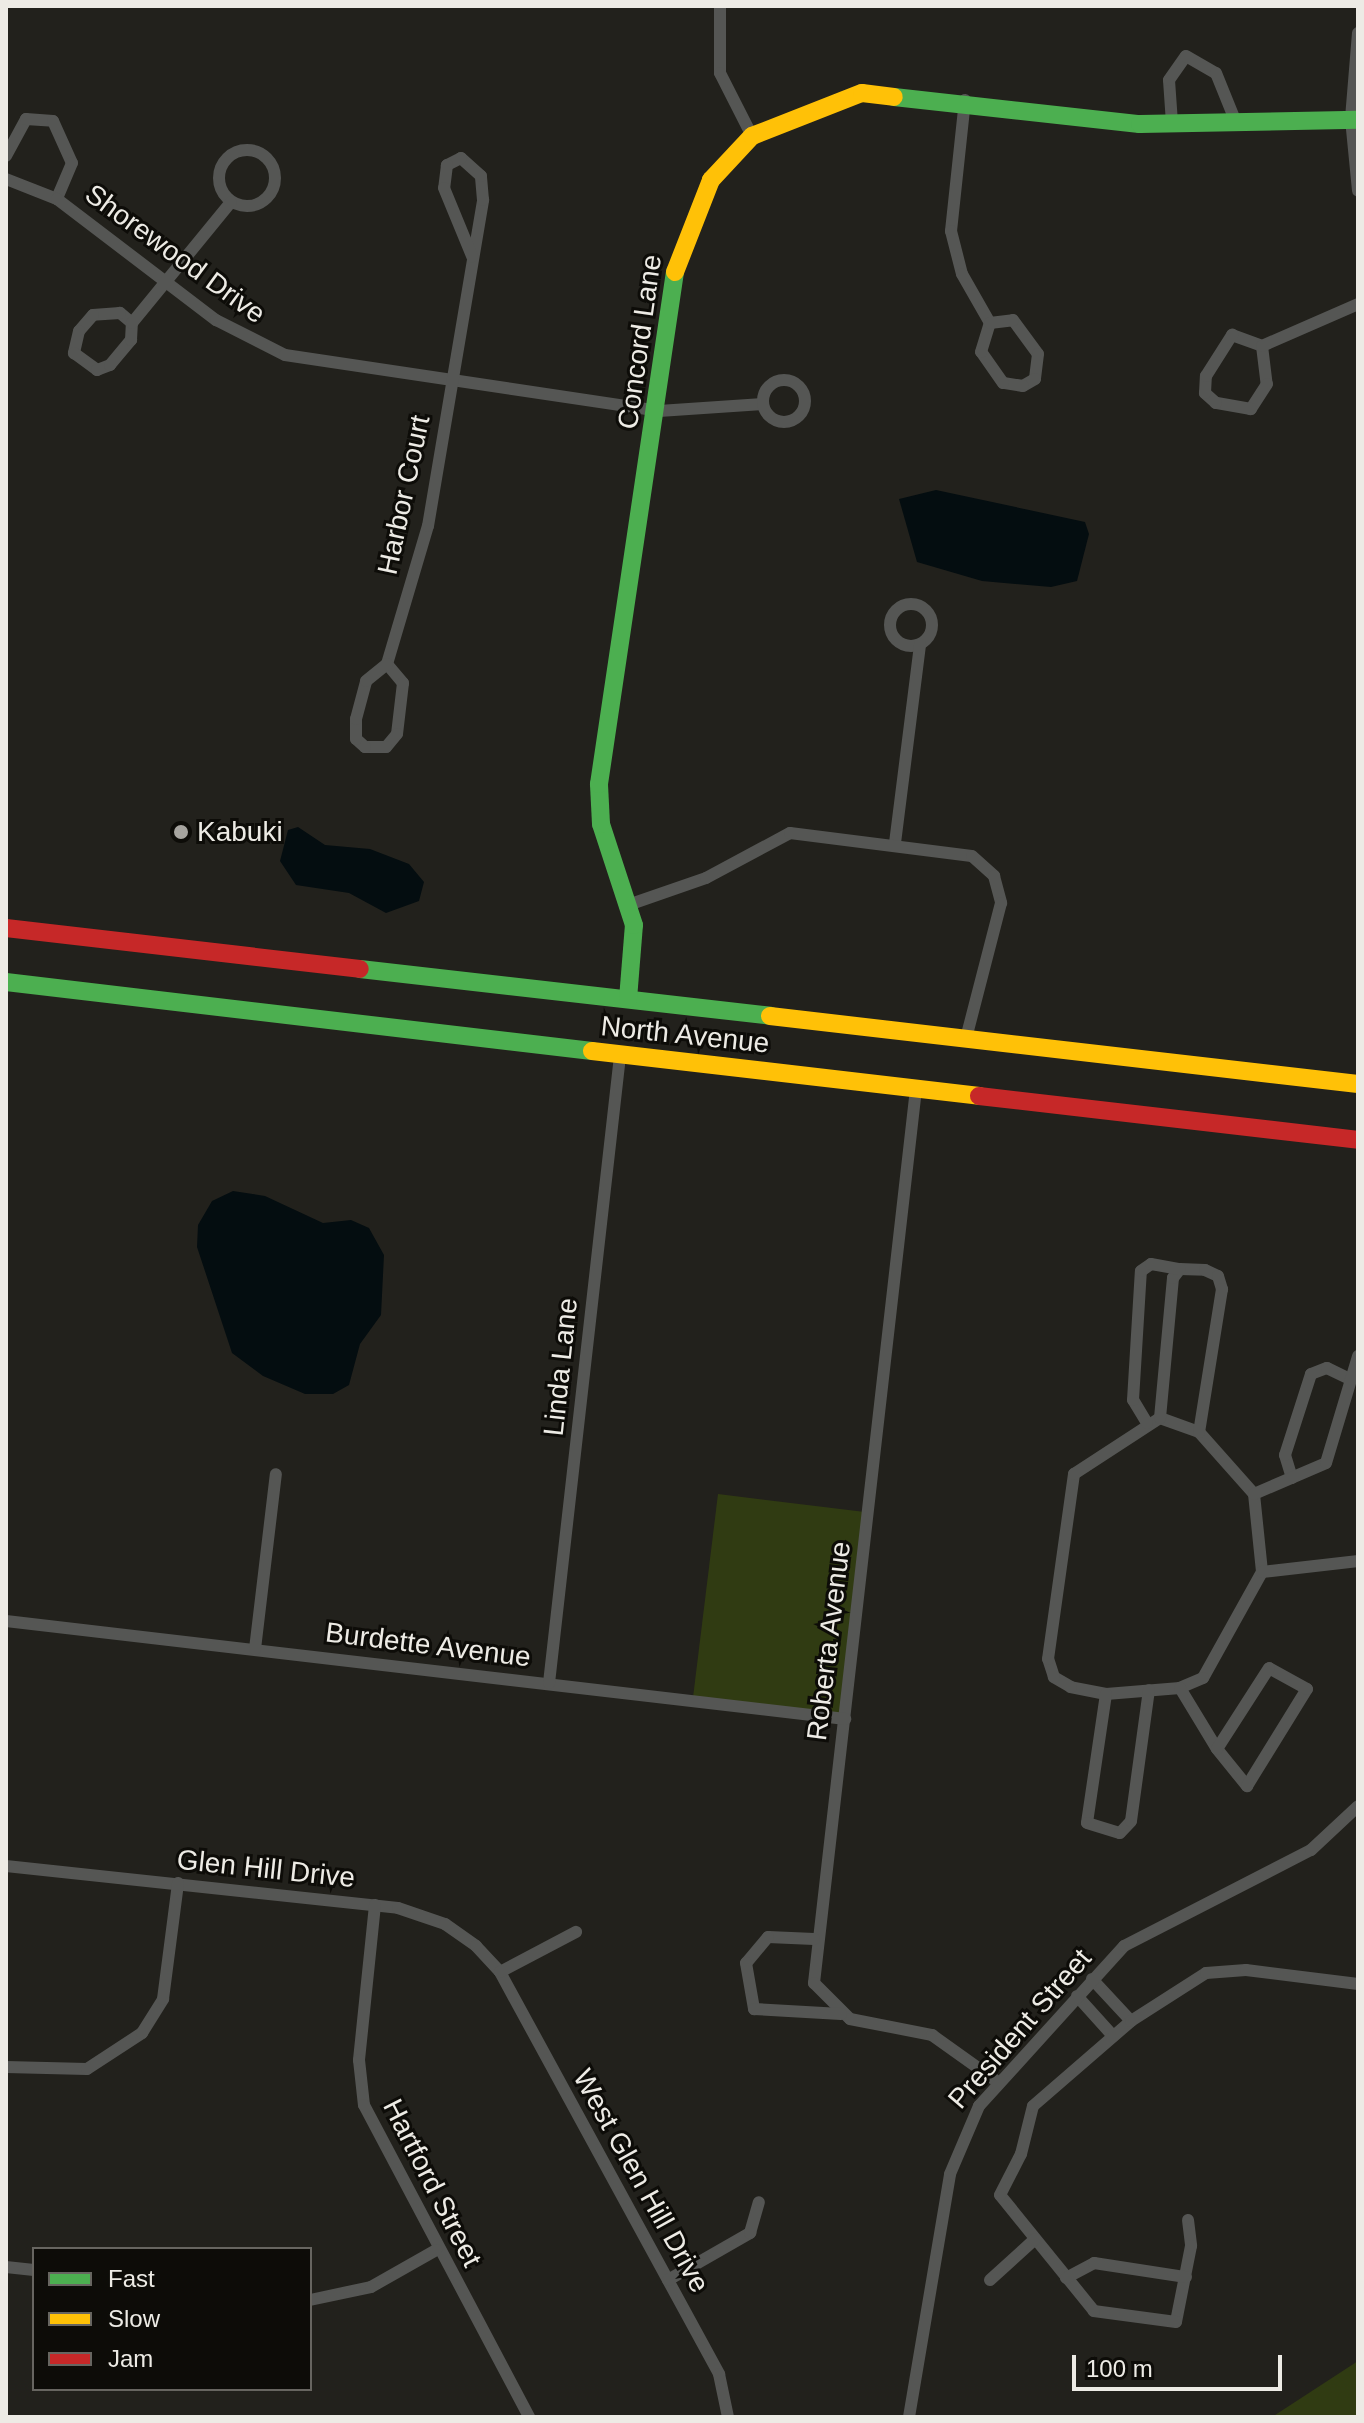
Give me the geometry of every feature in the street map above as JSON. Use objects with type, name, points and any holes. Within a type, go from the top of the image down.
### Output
[{"type":"main road","name":"Concord Lane","points":[[628,999],[636,950],[631,904],[601,824],[599,784],[686,227],[711,180],[752,136],[862,93],[965,100],[1172,123],[1355,119]]},
{"type":"main road","name":"North Avenue","points":[[6,928],[1358,1084]]},
{"type":"main road","name":"North Avenue","points":[[6,982],[1358,1140]]},
{"type":"street","points":[[720,6],[720,73],[752,136]]},
{"type":"street","points":[[1358,33],[1355,119],[1358,191]]},
{"type":"street","points":[[1172,123],[1169,80],[1186,56],[1216,73],[1235,120]]},
{"type":"street","points":[[965,100],[952,241],[990,323],[981,352],[1003,383],[1035,379],[1038,354],[1013,320],[990,323]]},
{"type":"street","points":[[6,156],[26,119],[53,121],[72,163],[57,199]]},
{"type":"street","points":[[246,149],[264,154],[275,186],[256,204],[231,202],[219,179],[229,155],[246,149]]},
{"type":"street","name":"Harbor Court","points":[[387,664],[403,683],[397,734],[386,747],[365,747],[356,739],[363,694],[374,670],[387,664],[428,526],[457,383],[472,256],[481,176],[461,158],[447,165],[444,188],[472,256]]},
{"type":"street","name":"Shorewood Drive","points":[[6,179],[57,199],[169,281],[216,320],[285,355],[659,411],[763,404]]},
{"type":"street","points":[[132,323],[120,313],[93,315],[74,353],[89,367],[104,369],[131,340],[132,323],[231,202]]},
{"type":"street","points":[[1262,346],[1267,384],[1260,403],[1240,409],[1205,393],[1206,376],[1232,335],[1262,346],[1358,304]]},
{"type":"street","points":[[895,843],[920,645]]},
{"type":"street","points":[[631,904],[706,878],[790,833],[895,843],[972,856],[999,886],[966,1038]]},
{"type":"street","name":"Linda Lane","points":[[549,1683],[620,1056]]},
{"type":"street","name":"Roberta Avenue","points":[[841,2014],[814,1983],[814,1939],[845,1719],[916,1089]]},
{"type":"street","points":[[1147,1423],[1133,1400],[1141,1271],[1151,1264],[1218,1276],[1222,1289],[1199,1432]]},
{"type":"street","points":[[1160,1418],[1173,1278],[1180,1269]]},
{"type":"street","points":[[1254,1494],[1326,1463],[1358,1356]]},
{"type":"street","points":[[1292,1478],[1285,1455],[1311,1374],[1327,1368],[1350,1379]]},
{"type":"street","points":[[1160,1418],[1199,1432],[1254,1494],[1262,1572],[1203,1678],[1180,1688],[1106,1694],[1054,1677],[1048,1659],[1058,1560],[1078,1467],[1160,1418]]},
{"type":"street","points":[[255,1649],[276,1474]]},
{"type":"street","points":[[1262,1572],[1358,1561]]},
{"type":"street","name":"Burdette Avenue","points":[[6,1621],[845,1719]]},
{"type":"street","points":[[1180,1688],[1217,1749],[1247,1786],[1307,1689],[1269,1668],[1217,1749]]},
{"type":"street","points":[[1106,1694],[1087,1823],[1120,1833],[1131,1821],[1149,1690]]},
{"type":"street","name":"President Street","points":[[909,2417],[956,2150],[999,2083],[1092,1979],[1151,1929],[1311,1850],[1358,1806]]},
{"type":"street","name":"Glen Hill Drive","points":[[6,1866],[375,1905],[445,1924],[500,1972]]},
{"type":"street","points":[[6,2067],[87,2069],[142,2033],[163,1999],[178,1883]]},
{"type":"street","name":"Hartford Street","points":[[375,1905],[359,2060],[364,2105],[436,2250],[529,2417]]},
{"type":"street","points":[[500,1972],[576,1932]]},
{"type":"street","points":[[814,1939],[768,1937],[746,1963],[754,2009],[841,2014],[932,2035],[999,2083]]},
{"type":"street","points":[[1188,2220],[1186,2277],[1179,2317],[1169,2325],[1094,2311],[1000,2195],[1021,2154],[1033,2106],[1131,2021],[1185,1981],[1226,1969],[1358,1984]]},
{"type":"street","name":"West Glen Hill Drive","points":[[500,1972],[719,2374],[728,2417]]},
{"type":"street","points":[[1092,1979],[1131,2021]]},
{"type":"street","points":[[1077,1996],[1113,2036]]},
{"type":"street","points":[[668,2280],[750,2233],[759,2202]]},
{"type":"street","points":[[990,2280],[1035,2239]]},
{"type":"street","points":[[312,2300],[371,2287],[436,2250]]},
{"type":"street","points":[[1066,2278],[1094,2263],[1186,2277]]},
{"type":"street","points":[[6,2267],[32,2270]]},
{"type":"green space","points":[[718,1494],[865,1512],[840,1716],[693,1697]]},
{"type":"green space","points":[[1358,2361],[1358,2417],[1272,2417]]},
{"type":"shaded area","points":[[936,490],[1085,522],[1089,534],[1077,581],[1051,587],[982,581],[917,562],[899,499]]},
{"type":"shaded area","points":[[298,827],[325,845],[370,849],[409,864],[424,882],[419,901],[386,913],[349,893],[296,885],[280,861],[288,830]]},
{"type":"shaded area","points":[[233,1191],[265,1196],[323,1223],[351,1220],[369,1228],[384,1255],[381,1315],[360,1344],[349,1385],[333,1394],[305,1394],[263,1376],[232,1353],[197,1247],[198,1225],[212,1201]]},
{"type":"traffic: fast","points":[[894,97],[1140,124],[1358,120]]},
{"type":"traffic: fast","points":[[628,999],[634,925],[601,824],[599,784],[675,272]]},
{"type":"traffic: fast","points":[[360,969],[770,1016]]},
{"type":"traffic: fast","points":[[6,982],[592,1051]]},
{"type":"traffic: slow","points":[[675,272],[711,180],[752,136],[862,93],[894,97]]},
{"type":"traffic: slow","points":[[770,1016],[1358,1084]]},
{"type":"traffic: slow","points":[[592,1051],[979,1096]]},
{"type":"traffic: jam","points":[[6,928],[360,969]]},
{"type":"traffic: jam","points":[[979,1096],[1358,1140]]},
{"type":"place","name":"Kabuki","points":[[181,832]]}]
